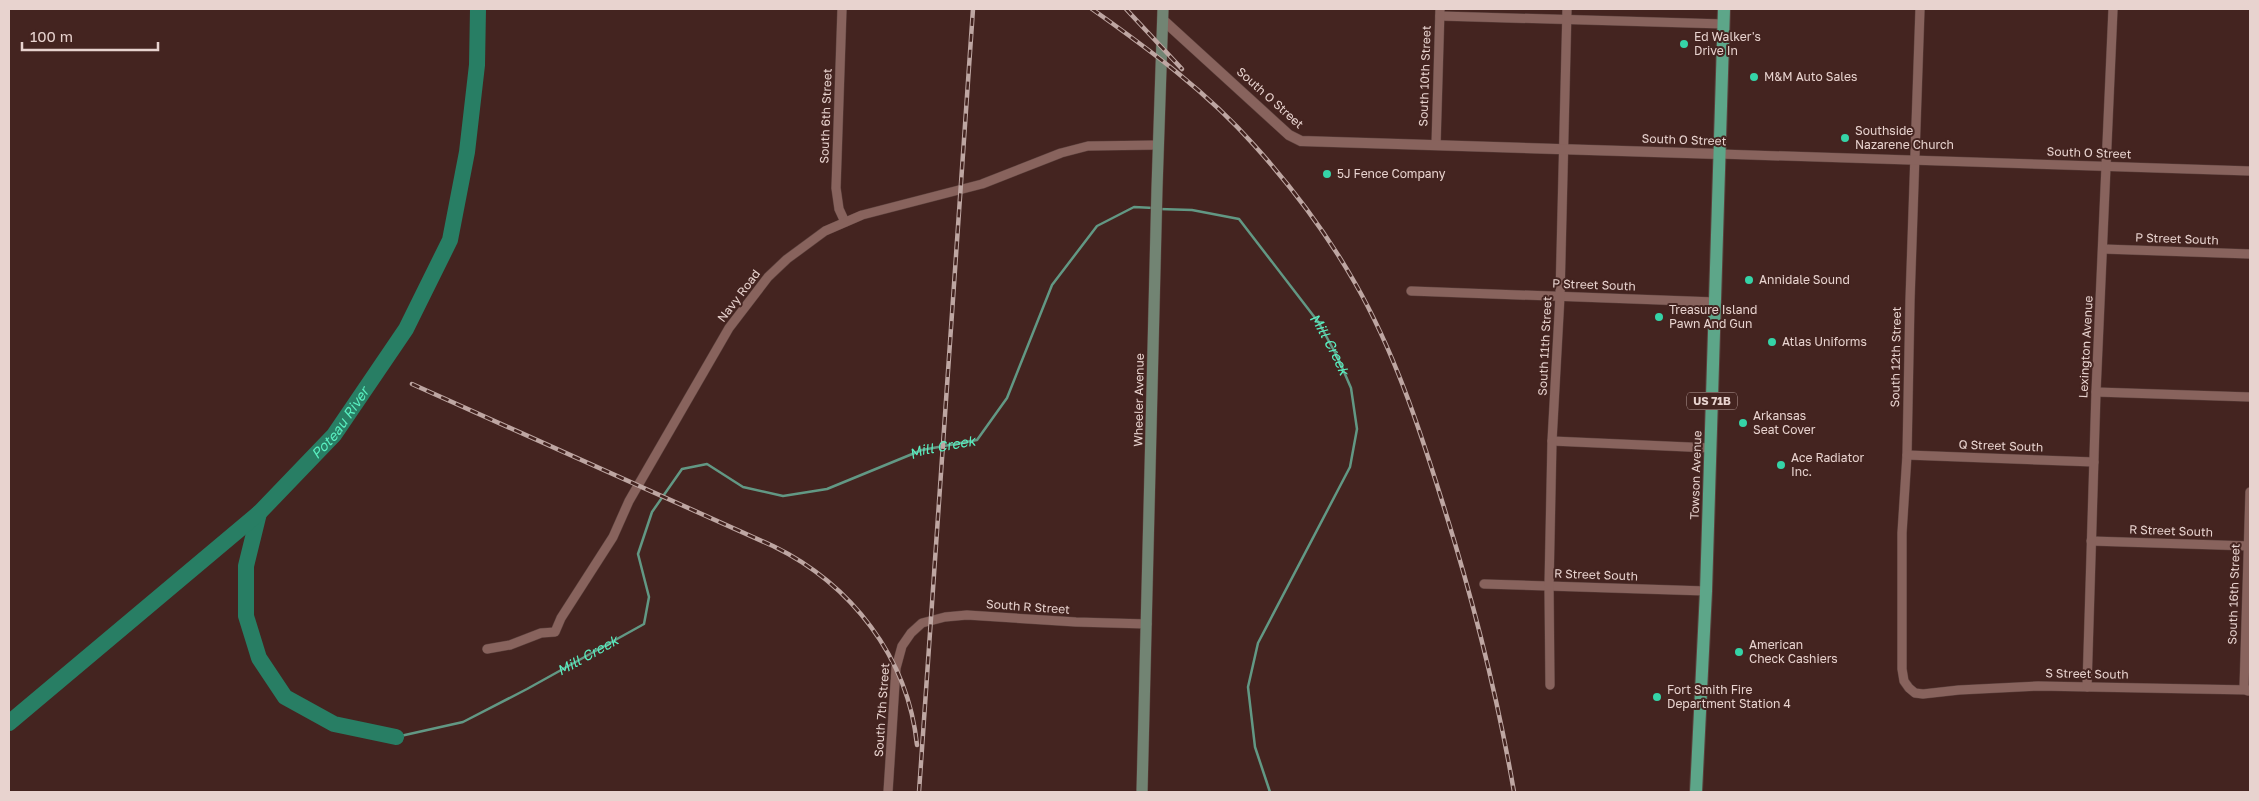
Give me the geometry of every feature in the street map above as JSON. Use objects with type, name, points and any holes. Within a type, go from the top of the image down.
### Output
[{"type":"main road","name":"Towson Avenue","points":[[1696,792],[1706,591],[1724,9]]},
{"type":"main road","name":"Wheeler Avenue","points":[[1142,792],[1163,14]]},
{"type":"street","name":"South 6th Street","points":[[842,9],[836,188],[839,209],[845,222]]},
{"type":"street","name":"South 11th Street","points":[[1550,685],[1549,586],[1552,441],[1560,296],[1562,148],[1567,9]]},
{"type":"street","name":"South 12th Street","points":[[1920,9],[1916,160],[1909,308],[1907,455],[1902,533],[1902,669],[1904,681],[1909,688],[1915,693],[1923,694]]},
{"type":"street","name":"Lexington Avenue","points":[[2087,686],[2096,392],[2113,9]]},
{"type":"street","points":[[1440,12],[1566,19],[1724,24]]},
{"type":"street","name":"South 10th Street","points":[[1436,145],[1440,12]]},
{"type":"street","name":"South O Street","points":[[1163,14],[1295,138],[1315,142],[1562,148],[2250,171]]},
{"type":"street","name":"Navy Road","points":[[487,649],[510,645],[541,633],[555,632],[561,618],[570,607],[613,538],[629,501],[739,314],[768,277],[787,259],[825,231],[881,208],[982,184],[1073,149],[1088,146],[1158,145]]},
{"type":"street","name":"P Street South","points":[[2103,249],[2250,254]]},
{"type":"street","name":"P Street South","points":[[1411,291],[1715,302]]},
{"type":"street","points":[[2096,392],[2250,397]]},
{"type":"street","points":[[1552,441],[1711,448]]},
{"type":"street","name":"Q Street South","points":[[1907,455],[2094,462]]},
{"type":"street","name":"South 16th Street","points":[[2248,690],[2250,492]]},
{"type":"street","name":"R Street South","points":[[2091,541],[2249,546]]},
{"type":"street","name":"R Street South","points":[[1484,584],[1706,591]]},
{"type":"street","name":"South R Street","points":[[911,632],[922,623],[955,616],[1147,624]]},
{"type":"street","name":"South 7th Street","points":[[888,792],[896,668],[902,646],[911,632]]},
{"type":"street","name":"S Street South","points":[[1923,694],[2003,687],[2087,686],[2248,690]]},
{"type":"waterway","name":"Poteau River","points":[[9,723],[259,513],[334,435],[406,329],[450,240],[467,152],[477,65],[478,9]]},
{"type":"waterway","name":"Mill Creek","points":[[396,737],[463,722],[644,624],[649,597],[638,554],[652,512],[682,469],[707,464],[743,487],[783,496],[827,489],[922,450],[977,440],[1007,398],[1052,285],[1097,226],[1134,207],[1154,208]]},
{"type":"waterway","name":"Mill Creek","points":[[1159,209],[1192,210],[1239,219],[1319,323],[1338,358],[1351,388],[1357,429],[1350,467],[1258,643],[1248,687],[1255,747],[1270,792]]},
{"type":"waterway","name":"Mill Creek","points":[[259,513],[246,566],[246,616],[259,658],[285,697],[334,724],[396,737]]},
{"type":"railway","points":[[919,792],[973,9]]},
{"type":"railway","points":[[1092,9],[1177,72],[1236,126],[1295,194],[1321,229],[1355,283],[1382,335],[1405,390],[1453,537],[1492,682],[1514,792]]},
{"type":"railway","points":[[1126,9],[1182,69]]},
{"type":"railway","points":[[412,384],[773,546],[801,562],[827,581],[850,602],[871,627],[888,653],[902,682],[911,713],[917,745]]},
{"type":"place","name":"Ed Walker's Drive In","points":[[1684,44]]},
{"type":"place","name":"M&M Auto Sales","points":[[1754,77]]},
{"type":"place","name":"Southside Nazarene Church","points":[[1845,138]]},
{"type":"place","name":"5J Fence Company","points":[[1327,174]]},
{"type":"place","name":"Annidale Sound","points":[[1749,280]]},
{"type":"place","name":"Treasure Island Pawn And Gun","points":[[1659,317]]},
{"type":"place","name":"Atlas Uniforms","points":[[1772,342]]},
{"type":"place","name":"Arkansas Seat Cover","points":[[1743,423]]},
{"type":"place","name":"Ace Radiator Inc.","points":[[1781,465]]},
{"type":"place","name":"American Check Cashiers","points":[[1739,652]]},
{"type":"place","name":"Fort Smith Fire Department Station 4","points":[[1657,697]]}]
